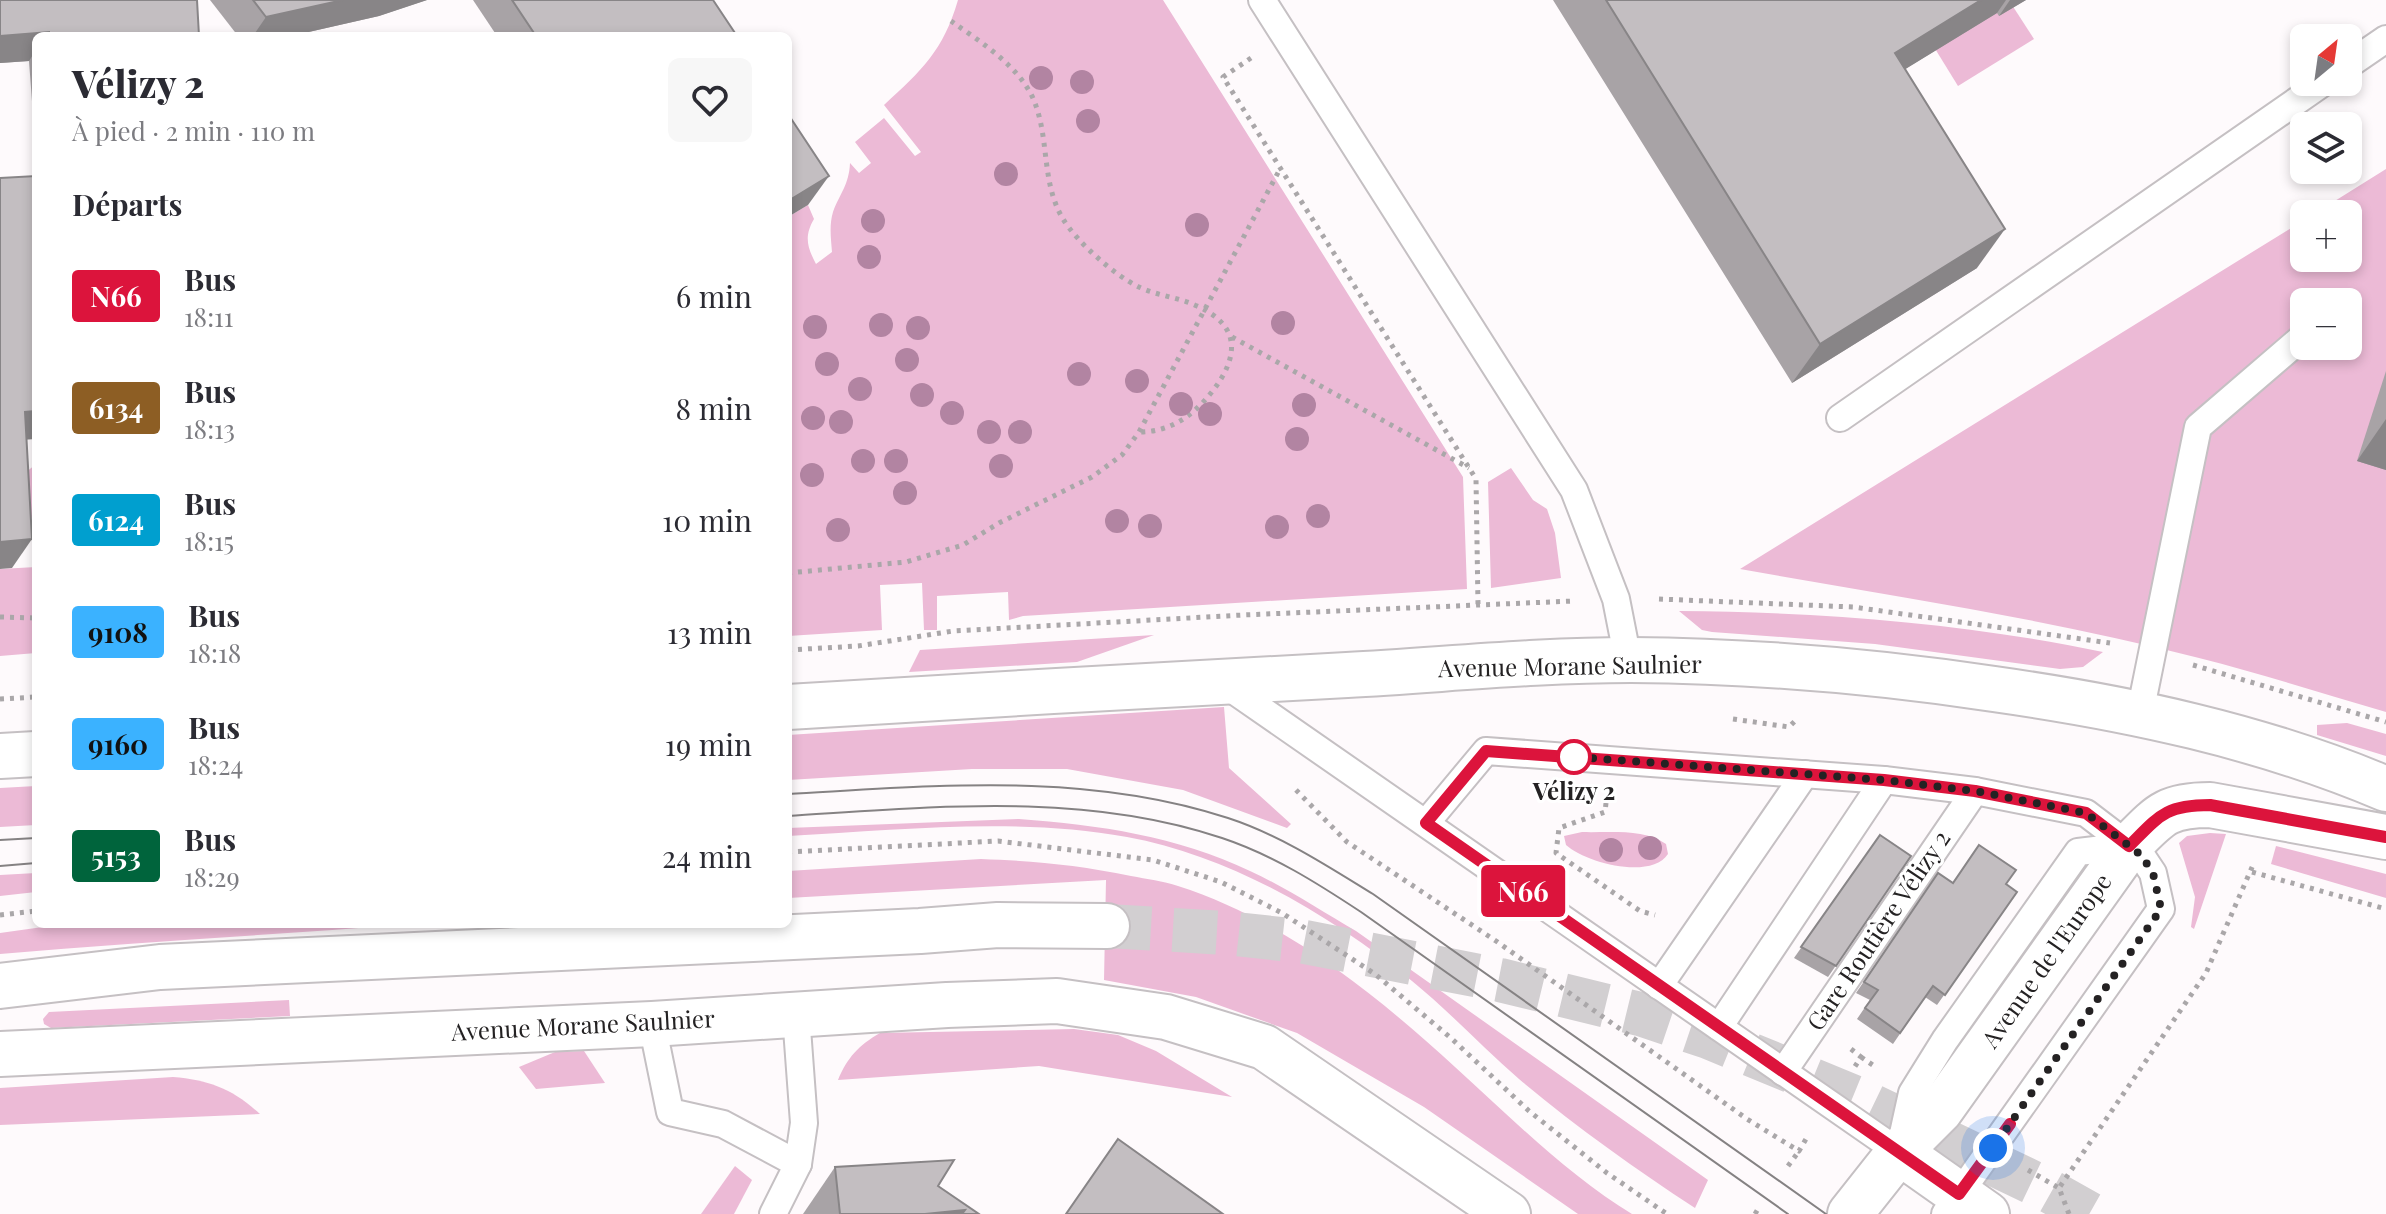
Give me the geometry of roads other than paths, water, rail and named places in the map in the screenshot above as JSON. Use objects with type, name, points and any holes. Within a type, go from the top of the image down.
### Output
[{"type":"main road","name":"Avenue Morane Saulnier","points":[[792,707],[1628,660],[1755,665],[1888,674],[2140,713],[2283,750],[2327,764],[2386,789]]},
{"type":"main road","points":[[0,756],[32,754]]},
{"type":"main road","name":"Avenue de l'Europe","points":[[1850,1214],[1899,1152],[1940,1111],[2129,846],[2163,812],[2187,805],[2210,805],[2386,837]]},
{"type":"main road","points":[[0,986],[160,967],[888,933],[998,925],[1107,926]]},
{"type":"main road","name":"Avenue Morane Saulnier","points":[[0,1054],[652,1024],[1057,1001],[1166,1017],[1264,1047],[1508,1214]]},
{"type":"main road","points":[[1899,1152],[1964,1207]]},
{"type":"lane","points":[[1262,0],[1574,490],[1616,599],[1628,660]]},
{"type":"lane","points":[[2362,55],[2386,39]]},
{"type":"lane","points":[[1840,418],[2304,96]]},
{"type":"lane","points":[[2140,713],[2198,427],[2290,348]]},
{"type":"lane","points":[[1220,681],[1899,1152]]},
{"type":"lane","points":[[1426,823],[1486,751],[1884,780],[1975,791],[2086,813],[2141,855],[2153,873],[2161,909],[1964,1207]]},
{"type":"lane","points":[[1659,986],[1805,774]]},
{"type":"lane","points":[[1719,1027],[1884,780]]},
{"type":"lane","name":"Gare Routière Vélizy 2","points":[[1783,1072],[1975,791]]},
{"type":"lane","points":[[773,1214],[798,1164],[804,1123],[796,1015]]},
{"type":"lane","points":[[652,1024],[670,1112],[723,1124],[798,1164]]},
{"type":"tunnel","points":[[1107,926],[1300,941],[1500,980],[1640,1014],[1708,1037],[1854,1097],[2044,1188],[2090,1214]]},
{"type":"tram line","points":[[792,794],[954,786],[1065,788],[1120,793],[1174,803],[1247,825],[1302,852],[1373,894],[1826,1214]]},
{"type":"tram line","points":[[792,816],[952,807],[1062,808],[1116,813],[1169,823],[1241,845],[1294,870],[1361,912],[1788,1214]]},
{"type":"tram line","points":[[0,840],[32,838]]},
{"type":"tram line","points":[[0,866],[32,863]]},
{"type":"place","name":"Vélizy 2","points":[[1574,757]]}]
